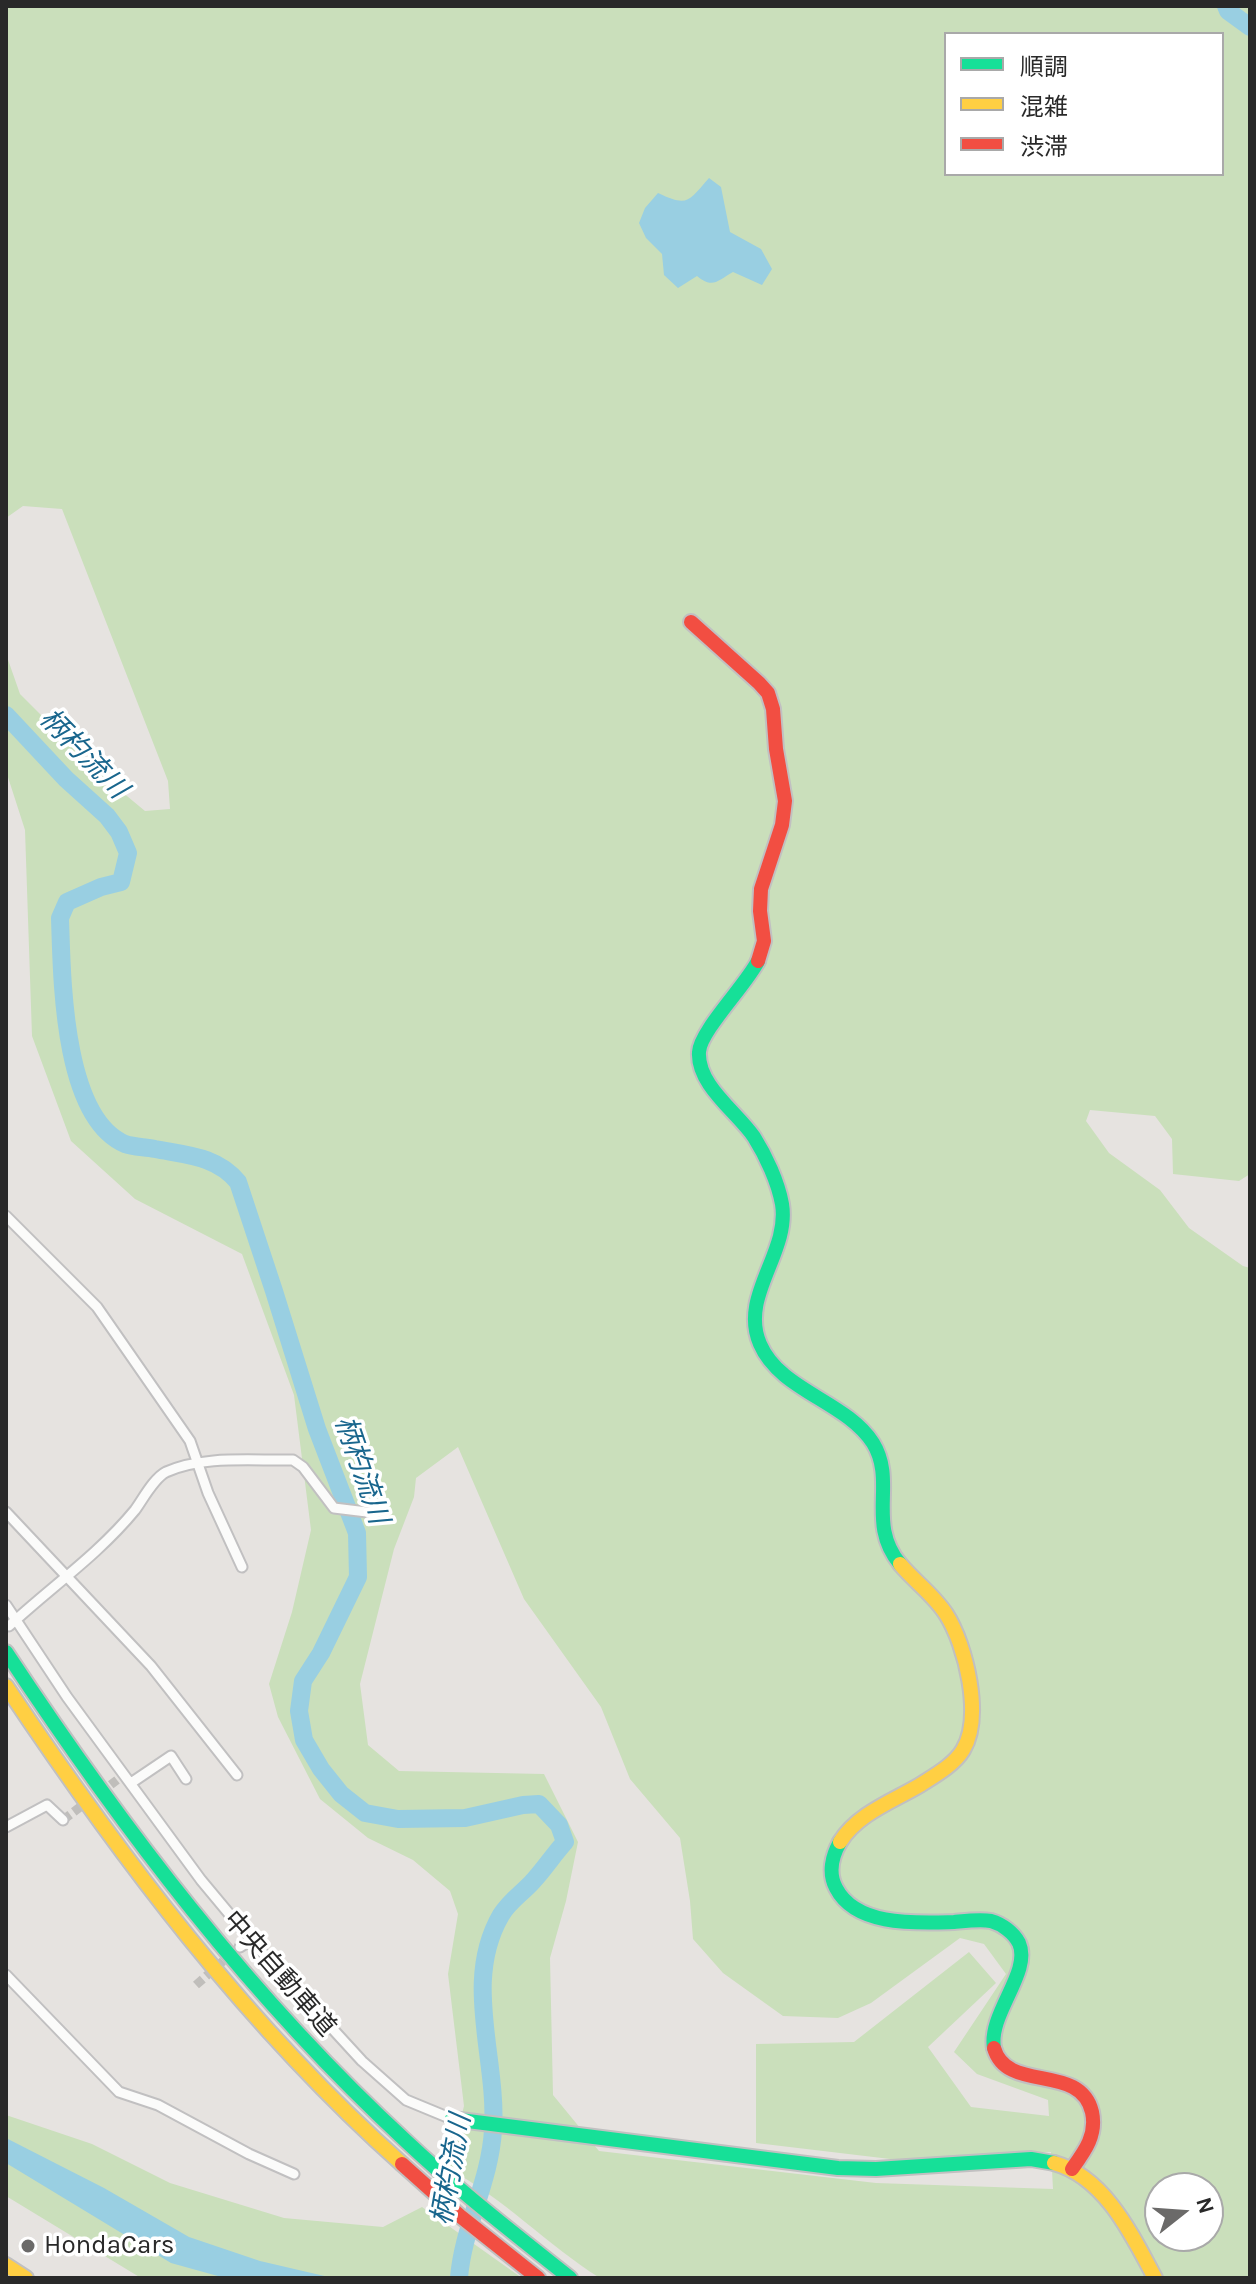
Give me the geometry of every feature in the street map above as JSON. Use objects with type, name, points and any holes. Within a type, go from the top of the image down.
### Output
[{"type":"main road","points":[[691,622],[756,680],[772,699],[776,755],[784,790],[784,815],[767,864],[760,898],[765,940],[763,949],[743,987],[715,1021],[699,1054],[706,1076],[756,1141],[774,1178],[783,1208],[782,1238],[758,1292],[754,1311],[758,1342],[777,1368],[863,1430],[874,1442],[883,1471],[882,1531],[888,1548],[950,1620],[968,1681],[972,1709],[969,1743],[960,1755],[931,1779],[903,1792],[846,1833],[834,1851],[831,1876],[841,1899],[853,1910],[871,1917],[990,1921],[1014,1935],[1020,1948],[1021,1964],[1018,1977],[996,2018],[992,2037],[995,2053],[1016,2072],[1082,2090],[1089,2101],[1094,2132],[1092,2141],[1072,2169]]},
{"type":"main road","name":"中央自動車道","points":[[6,1652],[93,1782],[212,1936],[278,2013],[355,2094],[440,2174],[570,2278]]},
{"type":"main road","name":"中央自動車道","points":[[6,1686],[78,1793],[198,1948],[266,2027],[341,2106],[430,2192],[538,2278]]},
{"type":"main road","points":[[452,2119],[838,2168],[876,2169],[1031,2159],[1072,2169],[1100,2192],[1155,2278]]},
{"type":"main road","points":[[6,2265],[26,2278]]},
{"type":"street","points":[[6,1216],[97,1307],[190,1441],[196,1463],[242,1567]]},
{"type":"street","points":[[12,1624],[69,1577],[133,1512],[163,1473],[196,1463],[293,1460],[303,1467],[334,1508],[375,1513]]},
{"type":"street","points":[[6,1512],[151,1666],[237,1775]]},
{"type":"street","points":[[6,1605],[12,1624],[67,1697],[121,1777],[131,1783],[201,1880],[251,1940],[362,2061],[406,2100],[452,2119]]},
{"type":"street","points":[[131,1783],[171,1756],[186,1779]]},
{"type":"street","points":[[6,1827],[47,1805],[63,1820]]},
{"type":"street","points":[[240,1947],[251,1940]]},
{"type":"street","points":[[6,1975],[119,2092],[158,2105],[249,2154],[294,2174]]},
{"type":"green space","points":[[6,6],[1250,6],[1250,1174],[1239,1181],[1173,1174],[1172,1139],[1155,1116],[1090,1110],[1086,1121],[1109,1153],[1160,1190],[1189,1228],[1250,1268],[1250,2278],[600,2278],[488,2193],[448,2169],[464,2106],[448,1974],[458,1914],[450,1891],[413,1860],[368,1838],[320,1799],[278,1717],[269,1684],[292,1612],[311,1530],[294,1395],[242,1254],[135,1199],[71,1141],[32,1036],[25,830],[6,771],[6,654],[20,694],[98,772],[145,811],[170,809],[168,781],[62,509],[23,506],[6,518]],"holes":[[[458,1447],[524,1599],[601,1707],[630,1779],[680,1838],[693,1939],[723,1973],[783,2016],[838,2018],[871,2003],[960,1938],[984,1944],[1006,1974],[954,2052],[977,2074],[1048,2100],[1049,2116],[971,2107],[928,2047],[996,1983],[969,1952],[854,2042],[756,2044],[756,2143],[907,2161],[1051,2152],[1053,2189],[876,2183],[599,2151],[553,2095],[550,1958],[578,1842],[544,1774],[399,1771],[368,1745],[360,1684],[394,1549],[414,1497],[416,1478]]]},
{"type":"green space","points":[[6,2115],[92,2144],[170,2183],[284,2218],[383,2227],[422,2207],[522,2278],[141,2278],[6,2196]]},
{"type":"water","points":[[709,178],[721,187],[730,232],[761,249],[772,269],[762,285],[733,272],[711,283],[697,276],[678,288],[664,275],[662,254],[646,238],[639,223],[645,208],[658,193],[676,200],[687,200]]},
{"type":"water","points":[[6,2138],[104,2188],[189,2237],[260,2261],[333,2278],[225,2278],[171,2263],[6,2163]]},
{"type":"waterway","points":[[1226,6],[1228,11],[1250,27]]},
{"type":"waterway","name":"柄杓流川","points":[[6,715],[66,779],[107,816],[119,832],[128,853],[121,882],[67,902],[60,918],[62,974],[70,1042],[77,1076],[89,1105],[104,1129],[125,1144],[200,1158],[221,1167],[238,1182],[317,1429],[357,1533],[358,1577],[321,1653],[303,1681],[299,1711],[304,1740],[341,1794],[365,1813],[398,1819],[465,1818],[539,1804],[559,1825],[565,1842],[501,1915],[490,1941],[484,1967],[483,1993],[493,2130],[487,2168],[461,2259],[459,2278]]},
{"type":"tunnel","points":[[100,1793],[117,1780]]},
{"type":"tunnel","points":[[63,1820],[88,1801]]},
{"type":"tunnel","points":[[196,1985],[231,1954]]},
{"type":"traffic: fast","points":[[758,961],[707,1032],[699,1052],[704,1076],[711,1087],[747,1128],[763,1152],[782,1204],[779,1240],[760,1292],[755,1326],[769,1360],[782,1373],[847,1416],[873,1443],[883,1473],[885,1533],[890,1549],[900,1564]]},
{"type":"traffic: fast","points":[[6,1652],[143,1847],[242,1970],[295,2030],[427,2160],[570,2278]]},
{"type":"traffic: fast","points":[[840,1842],[832,1865],[832,1876],[845,1901],[858,1910],[872,1916],[906,1922],[991,1921],[1007,1929],[1017,1939],[1020,1967],[997,2021],[994,2048]]},
{"type":"traffic: fast","points":[[452,2119],[838,2168],[876,2169],[1031,2159],[1054,2163]]},
{"type":"traffic: slow","points":[[840,1842],[866,1816],[949,1765],[963,1750],[969,1736],[972,1701],[960,1644],[941,1607],[900,1564]]},
{"type":"traffic: slow","points":[[6,1686],[95,1814],[189,1938],[291,2055],[402,2164]]},
{"type":"traffic: slow","points":[[1054,2163],[1072,2170],[1102,2194],[1126,2226],[1155,2278]]},
{"type":"traffic: slow","points":[[6,2265],[26,2278]]},
{"type":"traffic: jam","points":[[691,622],[759,683],[768,693],[773,709],[785,801],[782,825],[761,889],[764,941],[758,961]]},
{"type":"traffic: jam","points":[[994,2048],[1001,2062],[1013,2070],[1073,2087],[1085,2097],[1092,2112],[1093,2128],[1085,2149],[1072,2169]]},
{"type":"traffic: jam","points":[[402,2164],[460,2216],[538,2278]]},
{"type":"place","name":"HondaCars","points":[[28,2246]]}]
